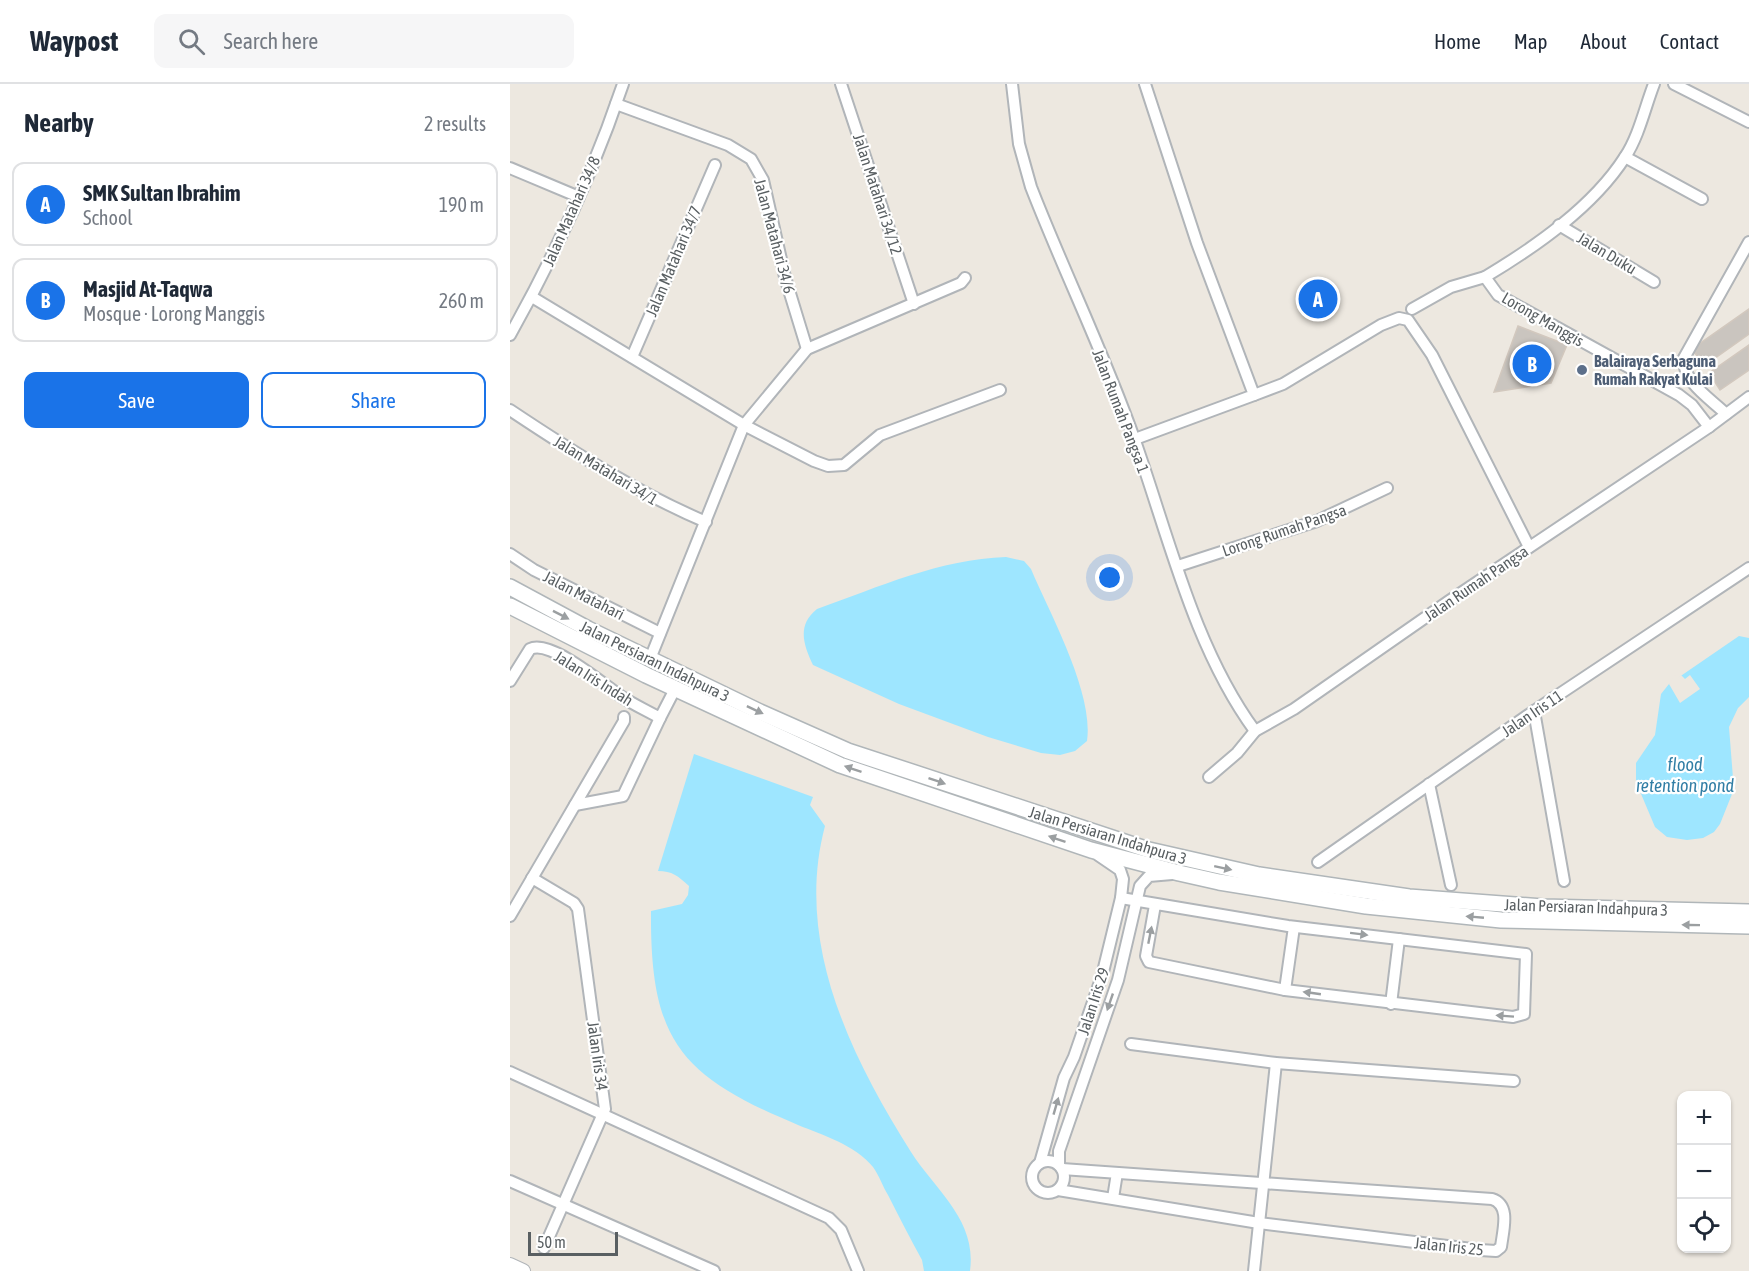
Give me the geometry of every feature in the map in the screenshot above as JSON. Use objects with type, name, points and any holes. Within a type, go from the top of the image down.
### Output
[{"type":"main road","name":"Jalan Persiaran Indahpura 3","points":[[510,587],[650,659],[848,751],[1094,834],[1222,868],[1304,883],[1448,901],[1543,907],[1749,912]]},
{"type":"main road","name":"Jalan Persiaran Indahpura 3","points":[[510,606],[675,689],[840,765],[1091,850],[1179,873],[1366,906],[1478,918],[1544,923],[1749,926]]},
{"type":"street","name":"Jalan Matahari 34/8","points":[[510,335],[532,297],[579,197],[623,84]]},
{"type":"street","name":"Jalan Matahari 34/12","points":[[842,84],[914,304]]},
{"type":"street","name":"Jalan Rumah Pangsa 1","points":[[1012,84],[1016,128],[1031,187],[1135,439],[1178,566],[1220,674],[1239,709],[1255,730]]},
{"type":"street","points":[[1145,84],[1193,233],[1254,395]]},
{"type":"street","name":"Lorong Manggis","points":[[1654,84],[1625,157],[1598,192],[1559,225],[1485,277],[1498,295],[1679,395],[1692,405],[1709,427]]},
{"type":"street","points":[[1674,84],[1749,122]]},
{"type":"street","name":"Jalan Matahari 34/6","points":[[616,104],[728,145],[751,159],[763,180],[785,277],[807,349]]},
{"type":"street","points":[[1625,157],[1702,199]]},
{"type":"street","name":"Jalan Matahari 34/7","points":[[632,357],[715,165]]},
{"type":"street","points":[[510,168],[579,197]]},
{"type":"street","name":"Jalan Duku","points":[[1559,225],[1654,282]]},
{"type":"street","points":[[1726,414],[1690,380],[1683,365],[1684,358],[1749,242]]},
{"type":"street","points":[[1412,309],[1451,287],[1485,277]]},
{"type":"street","points":[[650,659],[744,425],[807,349],[961,283],[965,278]]},
{"type":"street","points":[[532,297],[744,425],[828,466],[844,465],[880,435],[1000,390]]},
{"type":"street","points":[[1135,439],[1283,384],[1381,325],[1399,318],[1408,320],[1432,355],[1529,547]]},
{"type":"street","name":"Jalan Rumah Pangsa","points":[[1209,777],[1237,753],[1255,730],[1294,709],[1529,547],[1709,427],[1749,397]]},
{"type":"street","name":"Jalan Matahari 34/1","points":[[510,411],[594,465],[661,503],[706,522]]},
{"type":"street","name":"Lorong Rumah Pangsa","points":[[1178,566],[1317,521],[1387,488]]},
{"type":"street","name":"Jalan Matahari","points":[[510,554],[534,570],[660,633]]},
{"type":"street","name":"Jalan Iris 11","points":[[1318,862],[1534,711],[1749,568]]},
{"type":"street","name":"Jalan Iris Indah","points":[[510,681],[530,649],[541,647],[589,672],[620,696],[660,718]]},
{"type":"street","points":[[575,805],[622,796],[675,689]]},
{"type":"street","points":[[1534,711],[1564,881]]},
{"type":"street","points":[[510,916],[624,721],[624,717]]},
{"type":"street","points":[[1429,784],[1451,885]]},
{"type":"street","name":"Jalan Iris 29","points":[[1040,1162],[1064,1078],[1074,1057],[1102,976],[1121,898],[1123,879],[1120,870],[1091,850]]},
{"type":"street","name":"Jalan Iris 29","points":[[1061,1167],[1059,1151],[1118,980],[1143,880],[1149,876],[1179,873]]},
{"type":"street","name":"Jalan Iris 34","points":[[532,878],[574,903],[578,909],[603,1115],[544,1248]]},
{"type":"street","points":[[1121,898],[1294,927],[1526,954],[1524,1014],[1513,1017],[1285,990],[1147,961],[1155,904]]},
{"type":"street","points":[[1285,990],[1294,927]]},
{"type":"street","points":[[1391,1004],[1399,939]]},
{"type":"street","points":[[1131,1044],[1276,1063],[1514,1081]]},
{"type":"street","points":[[1254,1271],[1276,1063]]},
{"type":"street","points":[[510,1072],[830,1218],[843,1233],[858,1271]]},
{"type":"street","points":[[1047,1161],[1061,1167],[1064,1178],[1058,1190],[1047,1193],[1034,1185],[1033,1170],[1040,1162],[1047,1161]]},
{"type":"street","name":"Jalan Iris 25","points":[[1058,1190],[1259,1223],[1480,1250],[1496,1251],[1501,1247],[1502,1240],[1503,1207],[1500,1202],[1492,1199],[1264,1181],[1117,1173],[1061,1167]]},
{"type":"street","points":[[1113,1198],[1117,1173]]},
{"type":"street","points":[[510,1181],[714,1271]]},
{"type":"street","points":[[510,1265],[523,1271]]},
{"type":"water","points":[[1006,557],[1024,561],[1031,569],[1069,654],[1084,700],[1087,722],[1087,741],[1075,751],[1060,755],[1041,753],[988,737],[899,704],[813,665],[805,642],[804,628],[817,609],[887,583],[934,569],[981,559]]},
{"type":"water","name":"flood retention pond","points":[[1739,636],[1749,638],[1749,697],[1738,708],[1729,727],[1732,794],[1720,824],[1714,832],[1703,838],[1687,840],[1667,837],[1655,827],[1636,782],[1636,763],[1655,735],[1661,694],[1669,684]]},
{"type":"water","points":[[694,754],[813,797],[810,805],[825,826],[817,869],[817,913],[823,955],[834,997],[849,1038],[889,1115],[911,1152],[961,1221],[967,1236],[970,1271],[924,1271],[922,1260],[877,1174],[866,1159],[838,1142],[758,1107],[725,1089],[699,1070],[680,1048],[666,1023],[657,992],[652,956],[651,911],[682,904],[688,895],[689,886],[681,879],[671,873],[658,871]]},
{"type":"pier","points":[[1675,675],[1677,678],[1681,675],[1685,679],[1690,675],[1700,689],[1680,703],[1669,684]]},
{"type":"building","points":[[1749,309],[1749,334],[1704,366],[1692,349]]},
{"type":"building","points":[[1518,326],[1567,345],[1551,383],[1494,392]]},
{"type":"building","points":[[1749,345],[1749,370],[1720,390],[1709,373]]},
{"type":"place","name":"SMK Sultan Ibrahim","points":[[1318,299]]},
{"type":"place","name":"Masjid At-Taqwa","points":[[1532,364]]},
{"type":"place","name":"Balairaya Serbaguna Rumah Rakyat Kulai","points":[[1582,370]]}]
